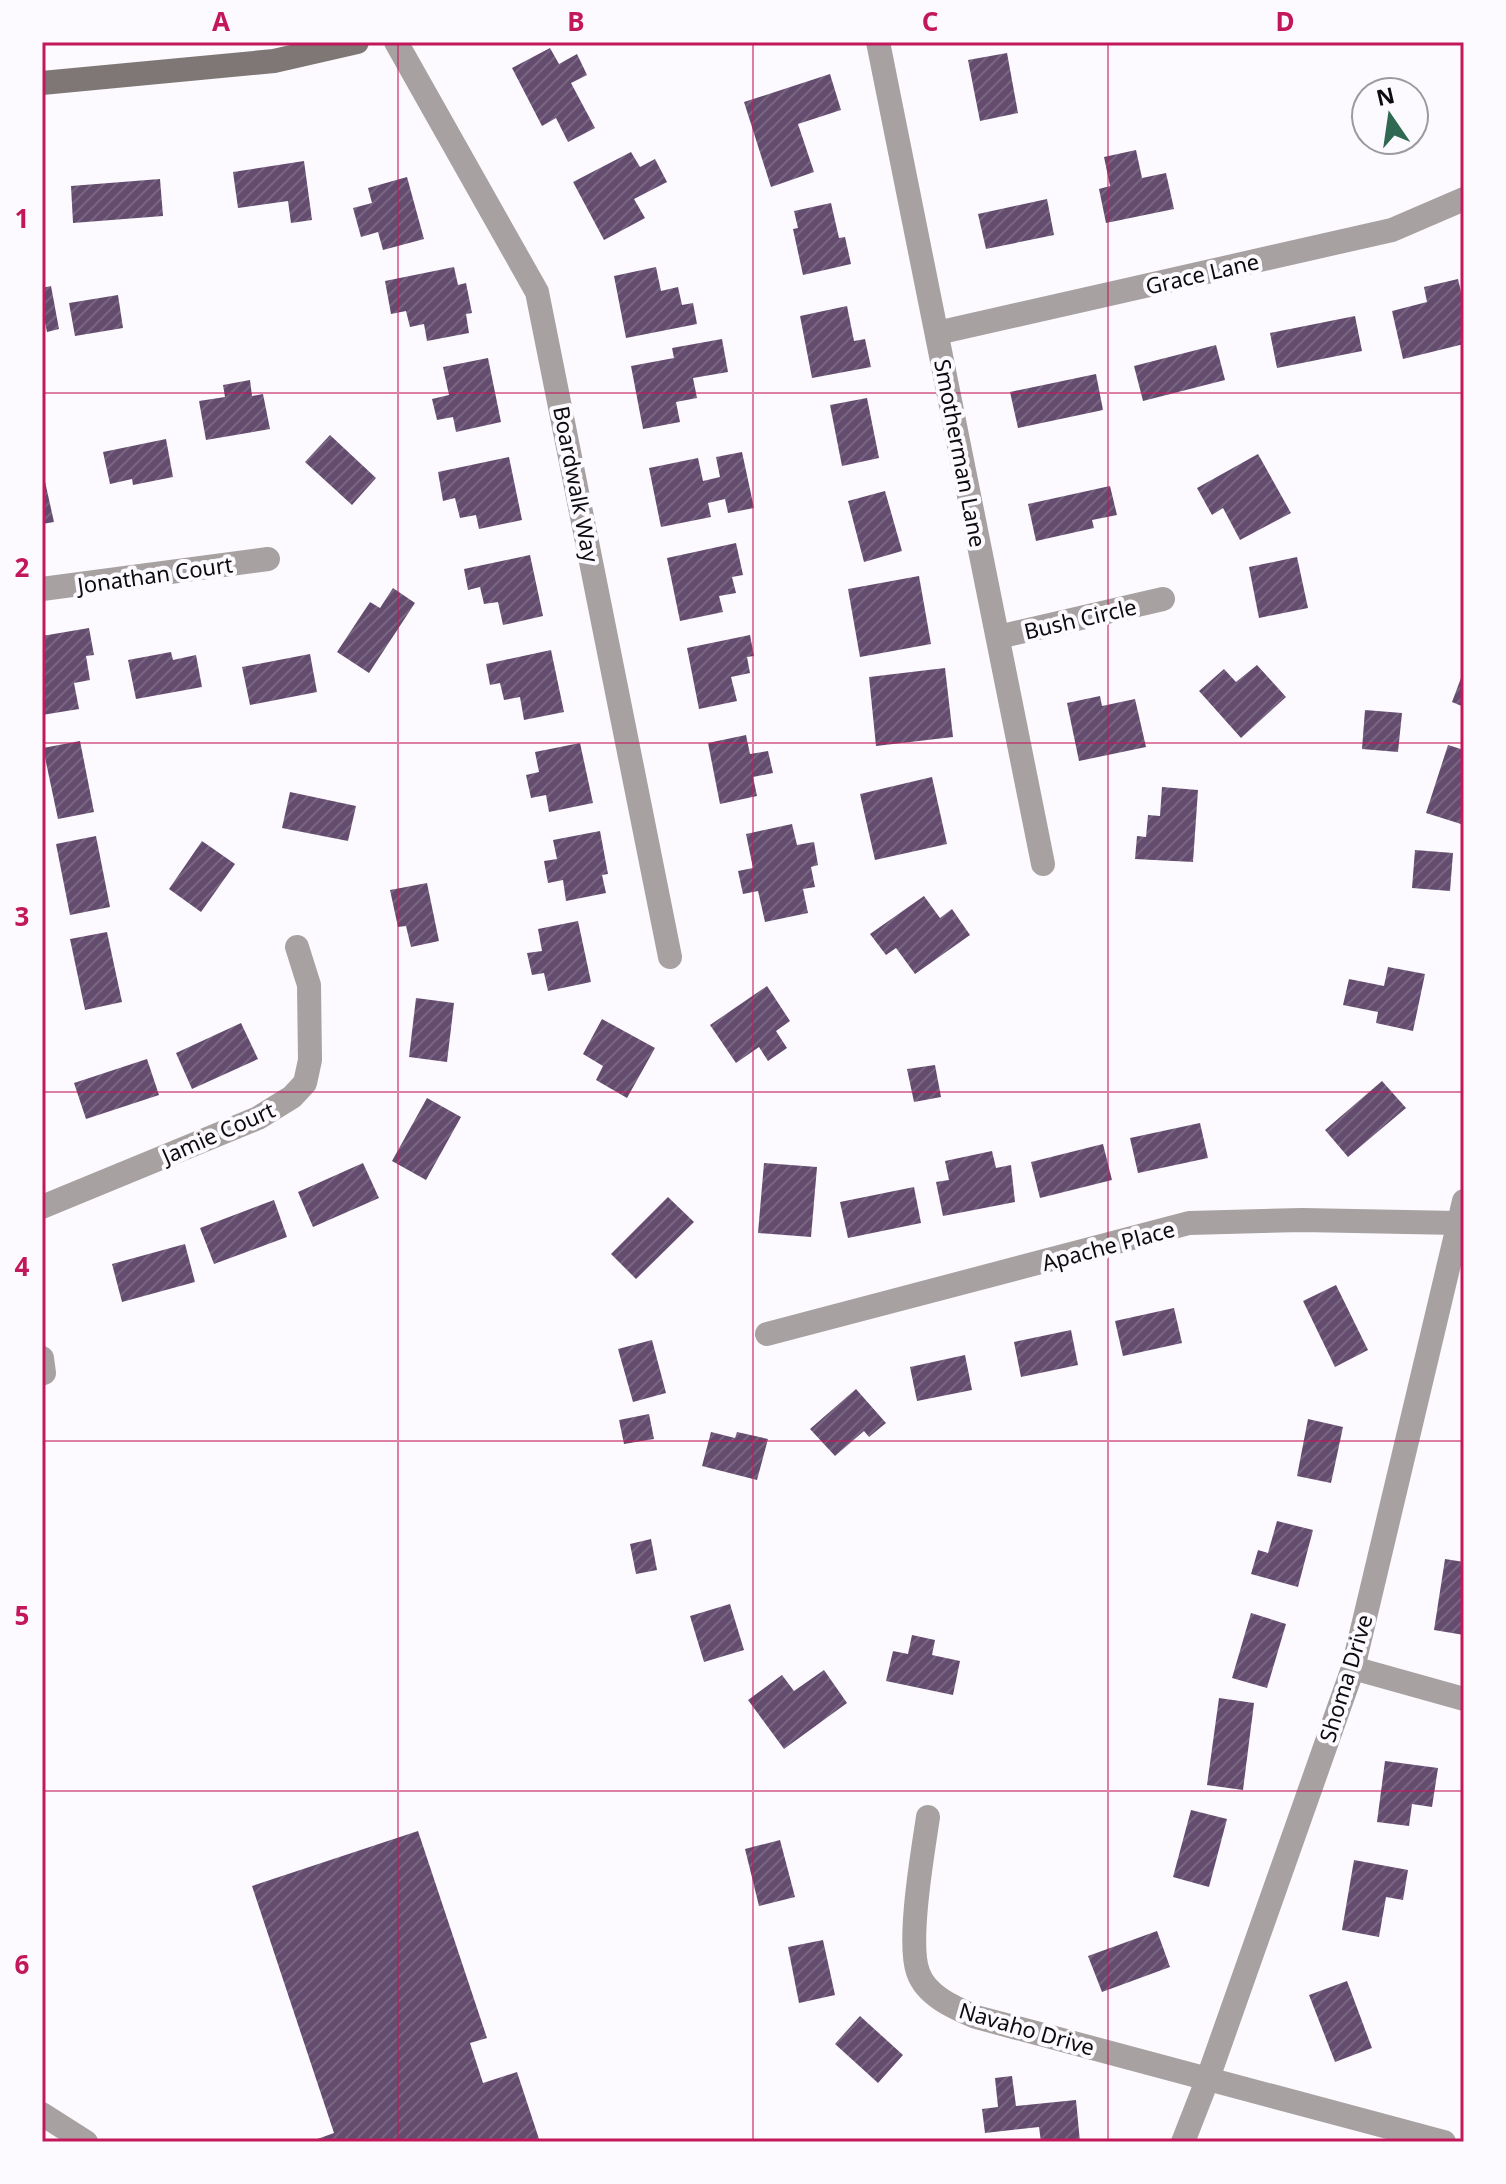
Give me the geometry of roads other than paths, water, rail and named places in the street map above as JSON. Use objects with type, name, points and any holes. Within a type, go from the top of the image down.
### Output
[{"type":"street","points":[[42,83],[274,61],[357,42]]},
{"type":"street","name":"Boardwalk Way","points":[[396,42],[537,292],[670,957]]},
{"type":"street","name":"Smotherman Lane","points":[[878,42],[1043,864]]},
{"type":"street","name":"Grace Lane","points":[[937,333],[1392,230],[1464,199]]},
{"type":"street","name":"Jonathan Court","points":[[42,589],[268,559]]},
{"type":"street","name":"Bush Circle","points":[[998,637],[1163,599]]},
{"type":"street","name":"Jamie Court","points":[[42,1207],[258,1118],[292,1097],[305,1083],[310,1060],[309,985],[297,947]]},
{"type":"street","name":"Apache Place","points":[[767,1334],[1189,1223],[1461,1212]]},
{"type":"street","name":"Shoma Drive","points":[[1183,2142],[1353,1668],[1461,1212]]},
{"type":"street","points":[[1353,1668],[1464,1699]]},
{"type":"street","name":"Navaho Drive","points":[[928,1817],[919,1879],[915,1946],[917,1972],[924,1983],[949,2005],[976,2017],[1444,2142]]},
{"type":"street","points":[[42,2114],[86,2142]]}]
